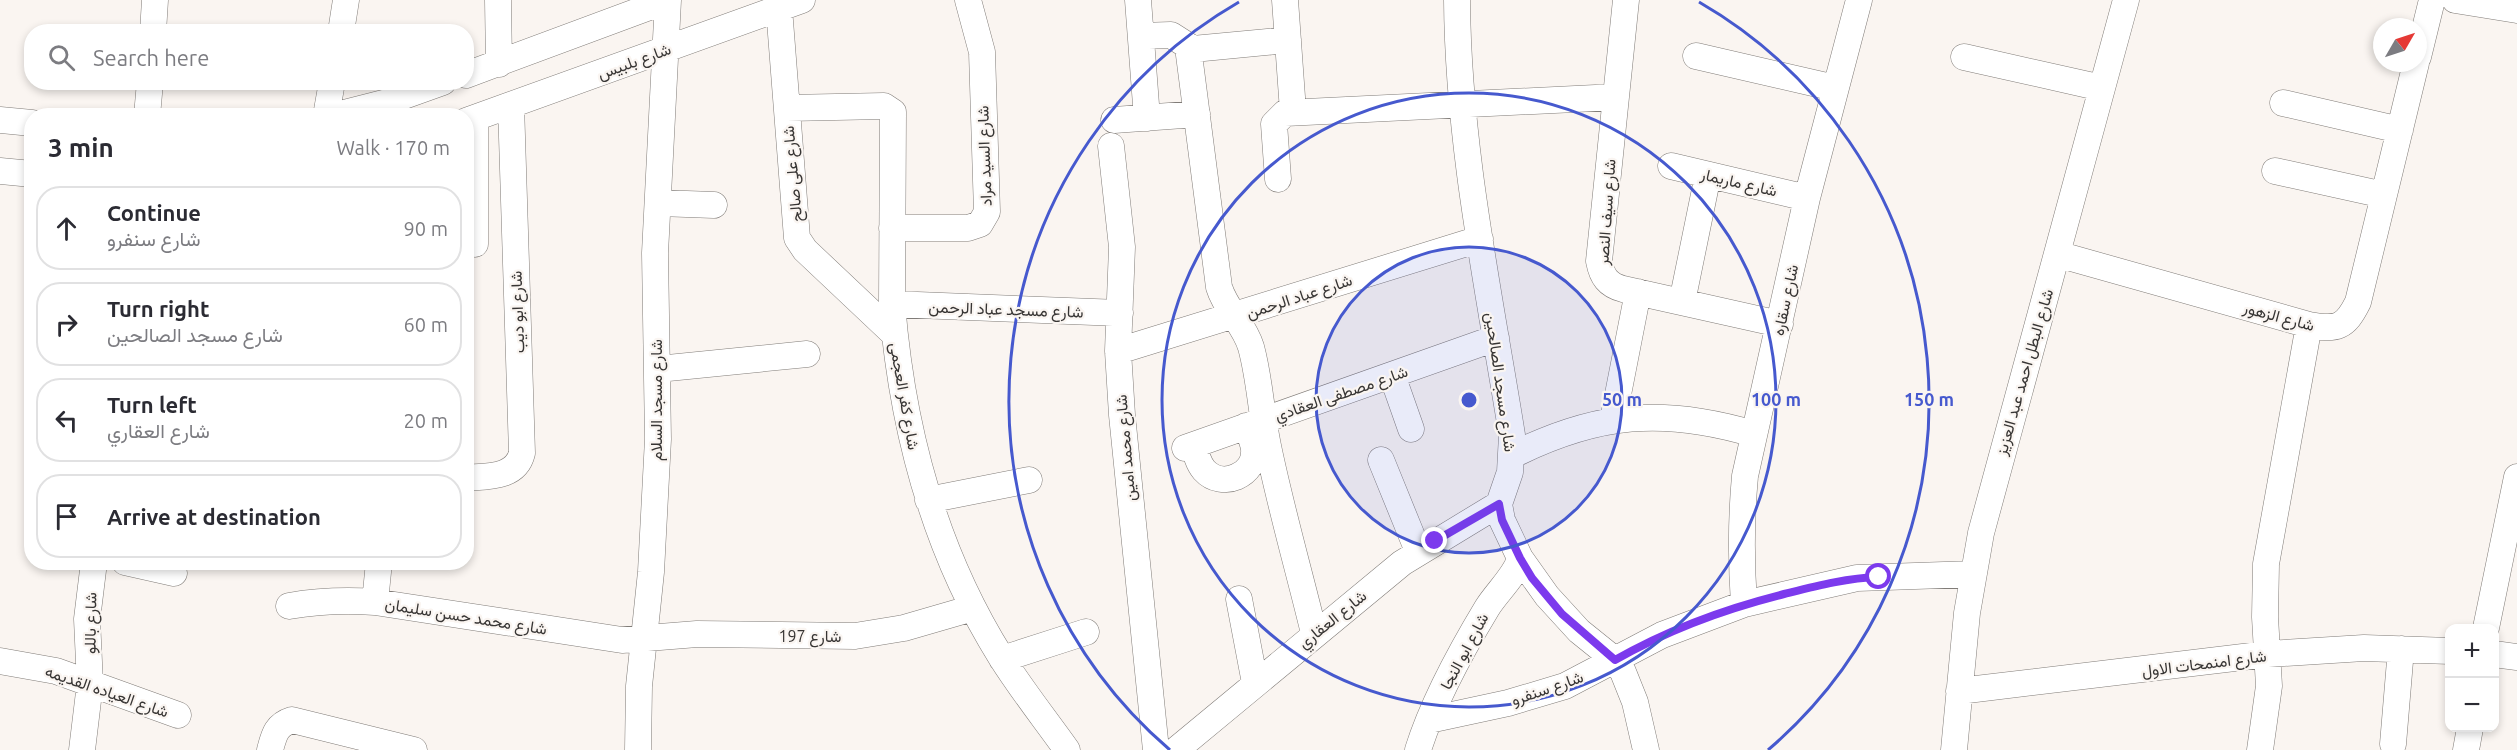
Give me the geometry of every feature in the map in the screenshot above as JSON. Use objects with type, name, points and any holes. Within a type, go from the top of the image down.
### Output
[{"type":"street","points":[[154,24],[155,0]]},
{"type":"street","points":[[342,24],[346,0]]},
{"type":"street","points":[[498,0],[499,64]]},
{"type":"street","points":[[474,72],[668,0]]},
{"type":"street","name":"شارع مسجد السلام","points":[[638,750],[639,686],[651,572],[658,439],[655,274],[668,49],[668,0]]},
{"type":"street","name":"شارع السيد مراد","points":[[892,228],[968,228],[980,224],[987,212],[982,52],[968,0]]},
{"type":"street","points":[[1138,0],[1147,118]]},
{"type":"street","points":[[1285,0],[1293,111]]},
{"type":"street","name":"شارع مسجد الصالحين","points":[[1457,0],[1462,104],[1480,239],[1512,435],[1513,455],[1510,472],[1499,504]]},
{"type":"street","name":"شارع سيف النصر","points":[[1626,0],[1599,261],[1601,271],[1613,286],[1780,324]]},
{"type":"street","name":"شارع سقاره","points":[[1744,604],[1741,519],[1745,476],[1807,198],[1859,0]]},
{"type":"street","name":"شارع البطل احمد عبد العزيز","points":[[1954,750],[1973,574],[1991,492],[2126,0]]},
{"type":"street","points":[[2427,20],[2432,0]]},
{"type":"street","points":[[2455,0],[2517,10]]},
{"type":"street","name":"شارع بلبيس","points":[[474,119],[790,4]]},
{"type":"street","name":"شارع على صالح","points":[[790,4],[787,108],[797,238],[800,244],[894,334]]},
{"type":"street","points":[[1141,36],[1171,35],[1188,47],[1288,40]]},
{"type":"street","points":[[1188,47],[1219,287],[1223,300],[1247,336],[1252,352],[1260,386],[1255,423],[1270,455],[1314,633]]},
{"type":"street","points":[[1696,56],[1835,88]]},
{"type":"street","points":[[1964,57],[2102,88]]},
{"type":"street","name":"شارع الزهور","points":[[2057,255],[2309,325],[2325,328],[2339,326],[2350,317],[2358,302],[2414,72]]},
{"type":"street","points":[[148,108],[149,90]]},
{"type":"street","points":[[327,108],[331,90]]},
{"type":"street","points":[[363,108],[421,90]]},
{"type":"street","points":[[1278,179],[1274,124],[1285,112],[1616,97]]},
{"type":"street","points":[[2283,103],[2400,130]]},
{"type":"street","name":"شارع ابو ديب","points":[[474,477],[509,471],[515,467],[522,453],[511,105]]},
{"type":"street","name":"شارع كفر العجمى","points":[[787,108],[884,106],[891,109],[894,116],[892,228],[894,334],[915,451],[928,500],[940,537],[973,608],[1002,659],[1067,750]]},
{"type":"street","points":[[1114,120],[1197,114]]},
{"type":"street","points":[[0,120],[24,122]]},
{"type":"street","name":"شارع محمد امين","points":[[1111,146],[1121,225],[1119,351],[1122,415],[1155,750]]},
{"type":"street","name":"شارع ماريمار","points":[[1671,166],[1807,198]]},
{"type":"street","points":[[0,171],[24,173]]},
{"type":"street","points":[[2275,171],[2384,195]]},
{"type":"street","points":[[1682,302],[1708,175]]},
{"type":"street","points":[[658,203],[714,205]]},
{"type":"street","name":"شارع عباد الرحمن","points":[[1119,351],[1480,239]]},
{"type":"street","points":[[1613,420],[1638,292]]},
{"type":"street","name":"شارع مسجد عباد الرحمن","points":[[892,304],[1120,314]]},
{"type":"street","points":[[2260,750],[2269,686],[2265,617],[2266,564],[2309,325]]},
{"type":"street","name":"شارع مصطفى العقادي","points":[[1255,423],[1253,457],[1243,473],[1234,478],[1215,478],[1206,473],[1189,446],[1497,338]]},
{"type":"street","points":[[658,369],[807,354]]},
{"type":"street","points":[[1392,375],[1411,429]]},
{"type":"street","points":[[1513,455],[1544,439],[1578,427],[1613,420],[1648,417],[1684,418],[1719,424],[1754,434]]},
{"type":"street","points":[[1381,460],[1418,551]]},
{"type":"street","points":[[2487,624],[2517,477]]},
{"type":"street","points":[[928,500],[1029,480]]},
{"type":"street","points":[[1499,504],[1502,520],[1532,578],[1562,614],[1615,660],[1630,685],[1646,750]]},
{"type":"street","name":"شارع العقاري","points":[[1176,750],[1201,738],[1255,683],[1418,551],[1499,504]]},
{"type":"street","name":"شارع ابو النجا","points":[[1418,750],[1429,720],[1473,631],[1498,590],[1517,568],[1520,558]]},
{"type":"street","name":"شارع باللو","points":[[82,750],[90,684],[87,619],[93,570]]},
{"type":"street","points":[[161,570],[174,573]]},
{"type":"street","points":[[375,602],[378,570]]},
{"type":"street","name":"شارع سنفرو","points":[[1429,720],[1565,686],[1679,627],[1744,604],[1857,578],[1973,574]]},
{"type":"street","points":[[1239,599],[1255,683]]},
{"type":"street","name":"شارع محمد حسن سليمان","points":[[289,606],[316,601],[375,602],[601,639],[643,640]]},
{"type":"street","name":"شارع 197","points":[[643,640],[697,634],[855,636],[904,628],[973,608]]},
{"type":"street","points":[[1002,659],[1086,632]]},
{"type":"street","name":"شارع امنمحات الاول","points":[[1959,691],[2268,654],[2364,648],[2445,651]]},
{"type":"street","points":[[2393,744],[2401,648]]},
{"type":"street","points":[[2499,655],[2517,657]]},
{"type":"street","name":"شارع العياده القديمه","points":[[0,661],[56,671],[178,715]]},
{"type":"street","points":[[270,750],[277,728],[292,720],[414,750]]},
{"type":"street","points":[[2466,750],[2469,732]]},
{"type":"route","points":[[1435,541],[1499,504],[1502,520],[1532,578],[1579,631],[1615,660],[1662,634],[1744,604],[1837,581],[1879,577]]}]
